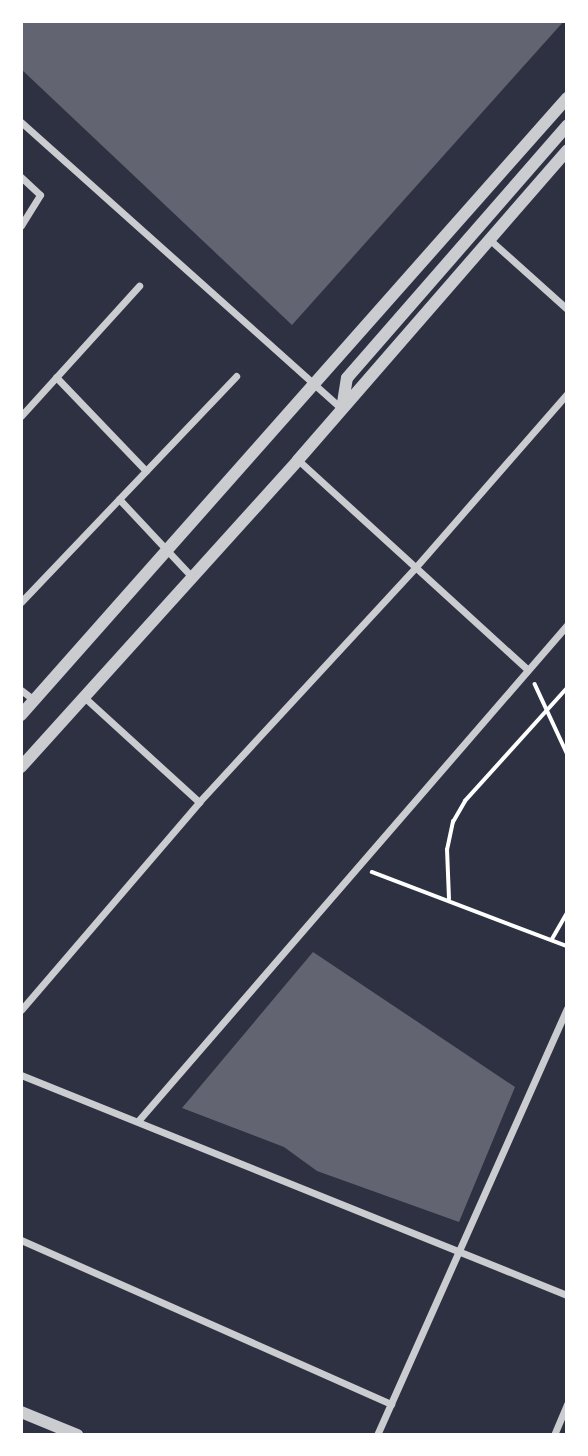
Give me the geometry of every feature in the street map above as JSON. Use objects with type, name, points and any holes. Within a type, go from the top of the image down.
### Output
[{"type":"street","points":[[21,715],[567,98]]},
{"type":"street","points":[[21,122],[342,409]]},
{"type":"street","points":[[342,409],[347,378],[567,126]]},
{"type":"street","points":[[21,767],[298,460],[488,238],[567,151]]},
{"type":"street","points":[[21,177],[38,191],[39,201],[21,225]]},
{"type":"street","points":[[488,238],[567,309]]},
{"type":"street","points":[[21,416],[139,286]]},
{"type":"street","points":[[21,602],[236,376]]},
{"type":"street","points":[[56,377],[146,471]]},
{"type":"street","points":[[21,1010],[199,802],[415,568],[567,394]]},
{"type":"street","points":[[298,460],[528,670]]},
{"type":"street","points":[[119,499],[191,576]]},
{"type":"street","points":[[138,1121],[360,868],[567,625]]},
{"type":"street","points":[[21,690],[34,700]]},
{"type":"street","points":[[83,696],[199,802]]},
{"type":"street","points":[[377,1435],[567,1008]]},
{"type":"street","points":[[21,1075],[567,1295]]},
{"type":"street","points":[[21,1240],[391,1405]]},
{"type":"street","points":[[554,1435],[567,1404]]},
{"type":"street","points":[[21,1412],[77,1435]]},
{"type":"path","points":[[528,670],[567,753]]},
{"type":"path","points":[[449,899],[447,850],[453,822],[465,801],[567,688]]},
{"type":"path","points":[[360,868],[449,899],[567,946]]},
{"type":"path","points":[[552,939],[567,914]]},
{"type":"building","points":[[21,21],[564,21],[292,325],[21,69]]},
{"type":"building","points":[[313,952],[515,1087],[459,1222],[317,1171],[284,1147],[182,1108]]}]
